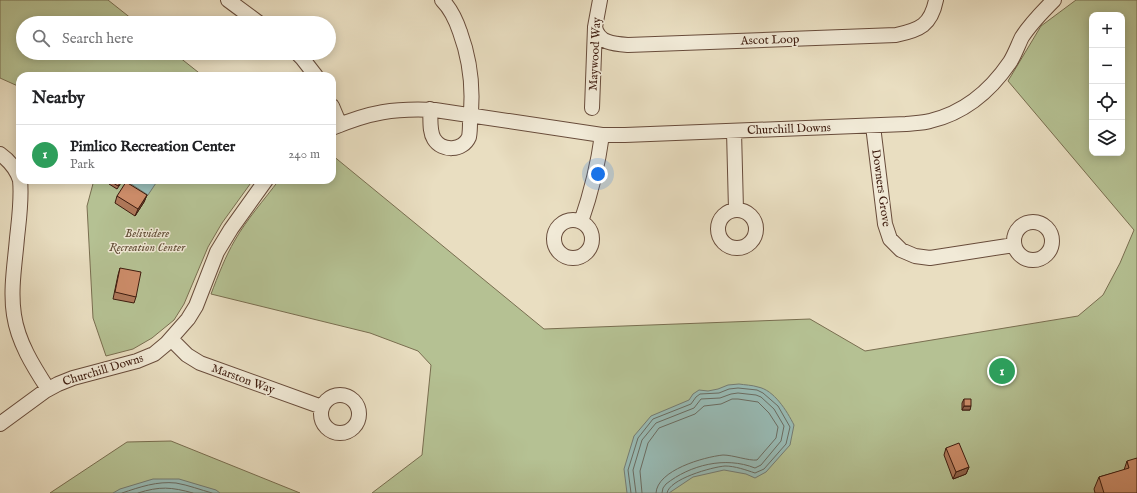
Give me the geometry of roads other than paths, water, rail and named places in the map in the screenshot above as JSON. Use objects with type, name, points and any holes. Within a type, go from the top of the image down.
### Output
[{"type":"street","points":[[228,0],[250,16]]},
{"type":"street","points":[[430,109],[431,131],[434,139],[440,145],[448,149],[456,148],[464,144],[469,137],[472,92],[467,54],[455,19],[444,0]]},
{"type":"street","name":"Maywood Way","points":[[592,108],[595,27],[600,0]]},
{"type":"street","name":"Ascot Loop","points":[[595,27],[596,34],[605,41],[628,45],[896,35],[920,28],[928,22],[934,10],[936,0]]},
{"type":"street","name":"Churchill Downs","points":[[336,126],[370,114],[412,108],[430,109],[602,135],[654,135],[873,126],[931,121],[972,103],[994,83],[1010,61],[1022,37],[1034,20],[1054,0]]},
{"type":"street","points":[[304,60],[313,72]]},
{"type":"street","name":"Downers Grove","points":[[873,126],[885,224],[890,239],[901,250],[915,256],[930,258],[1014,246]]},
{"type":"street","points":[[734,131],[736,210]]},
{"type":"street","points":[[581,222],[596,172],[602,135]]},
{"type":"street","points":[[0,154],[10,160],[16,169]]},
{"type":"street","points":[[20,184],[21,194],[13,277],[14,314],[24,347],[48,389]]},
{"type":"street","name":"Churchill Downs","points":[[0,424],[48,389],[58,384],[73,378],[137,362],[154,354],[188,319],[196,306],[217,252],[230,229],[263,184]]},
{"type":"street","name":"Marston Way","points":[[171,338],[187,355],[200,363],[322,406]]},
{"type":"water","points":[[131,184],[155,184],[148,195]]},
{"type":"water","points":[[739,384],[756,386],[769,392],[784,408],[794,425],[790,445],[766,472],[755,478],[746,474],[724,470],[693,477],[669,493],[627,493],[624,469],[634,436],[651,416],[689,400],[693,394],[699,390],[708,391],[728,385]]},
{"type":"water","points":[[153,479],[179,479],[216,490],[220,493],[113,493],[120,489]]},
{"type":"place","name":"Pimlico Recreation Center","points":[[1002,371]]},
{"type":"park label","name":"Belividere Recreation Center","points":[[147,240]]}]
